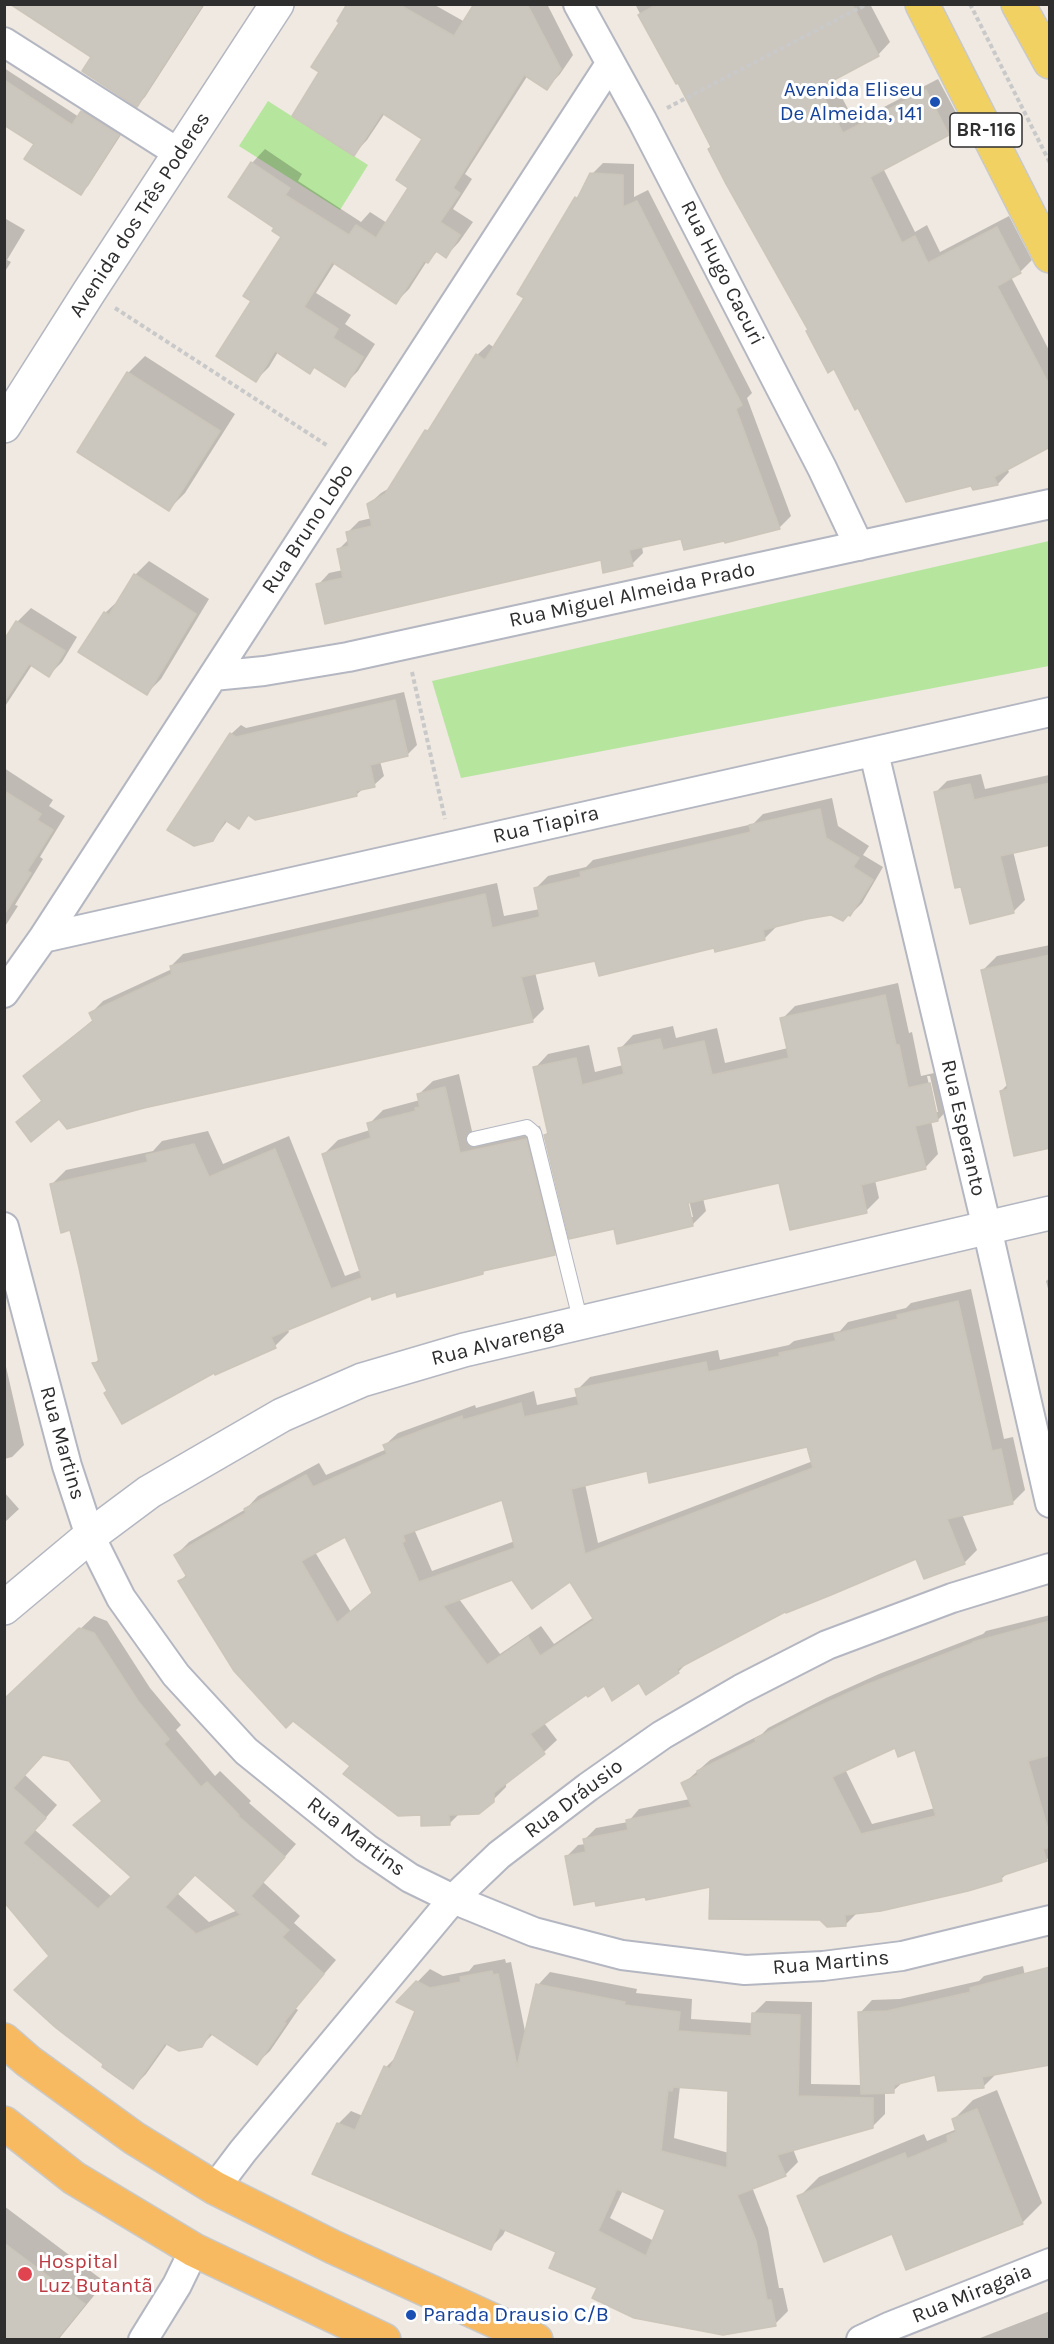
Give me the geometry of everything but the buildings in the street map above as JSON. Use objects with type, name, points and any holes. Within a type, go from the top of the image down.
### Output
[{"type":"highway","points":[[4,2040],[28,2061],[134,2139],[215,2188],[333,2247],[536,2340]]},
{"type":"highway","points":[[4,2123],[74,2178],[135,2217],[194,2250],[384,2340]]},
{"type":"main road","name":"BR-116","points":[[922,4],[1050,256]]},
{"type":"main road","points":[[1018,4],[1050,62]]},
{"type":"street","name":"Rua Hugo Cacuri","points":[[578,4],[642,120],[822,468],[859,546]]},
{"type":"street","name":"Avenida dos Três Poderes","points":[[4,426],[276,5]]},
{"type":"street","points":[[4,42],[180,153]]},
{"type":"street","name":"Rua Bruno Lobo","points":[[4,993],[43,938],[610,64]]},
{"type":"street","name":"Rua Miguel Almeida Prado","points":[[213,676],[338,659],[1050,504]]},
{"type":"street","name":"Rua Tiapira","points":[[43,938],[1050,712]]},
{"type":"street","name":"Rua Esperanto","points":[[874,753],[1050,1503]]},
{"type":"street","name":"Rua Alvarenga","points":[[4,1608],[90,1536],[149,1492],[282,1416],[362,1380],[464,1350],[1050,1213]]},
{"type":"street","name":"Rua Martins","points":[[4,1227],[67,1466],[90,1536],[122,1598],[176,1675],[246,1751],[366,1848],[410,1878],[453,1899],[534,1932],[622,1955],[745,1970],[824,1966],[902,1956],[1050,1920]]},
{"type":"street","name":"Rua Dráusio","points":[[215,2188],[243,2151],[453,1899],[499,1855],[588,1787],[662,1735],[741,1689],[827,1645],[952,1598],[1050,1569]]},
{"type":"street","points":[[143,2340],[177,2285],[194,2250]]},
{"type":"street","name":"Rua Miragaia","points":[[861,2340],[891,2325],[1050,2263]]},
{"type":"lane","points":[[474,1138],[527,1127],[534,1132],[581,1323]]},
{"type":"path","points":[[642,120],[867,4]]},
{"type":"path","points":[[970,4],[1050,163]]},
{"type":"path","points":[[89,292],[351,460]]},
{"type":"path","points":[[405,645],[451,846]]},
{"type":"green space","points":[[268,101],[368,165],[340,210],[239,146]]},
{"type":"green space","points":[[1049,541],[1049,666],[461,778],[432,681]]},
{"type":"place","name":"Avenida Eliseu De Almeida, 141","points":[[935,102]]},
{"type":"place","name":"Hospital Luz Butantã","points":[[25,2274]]},
{"type":"place","name":"Parada Drausio C/B","points":[[411,2315]]}]
